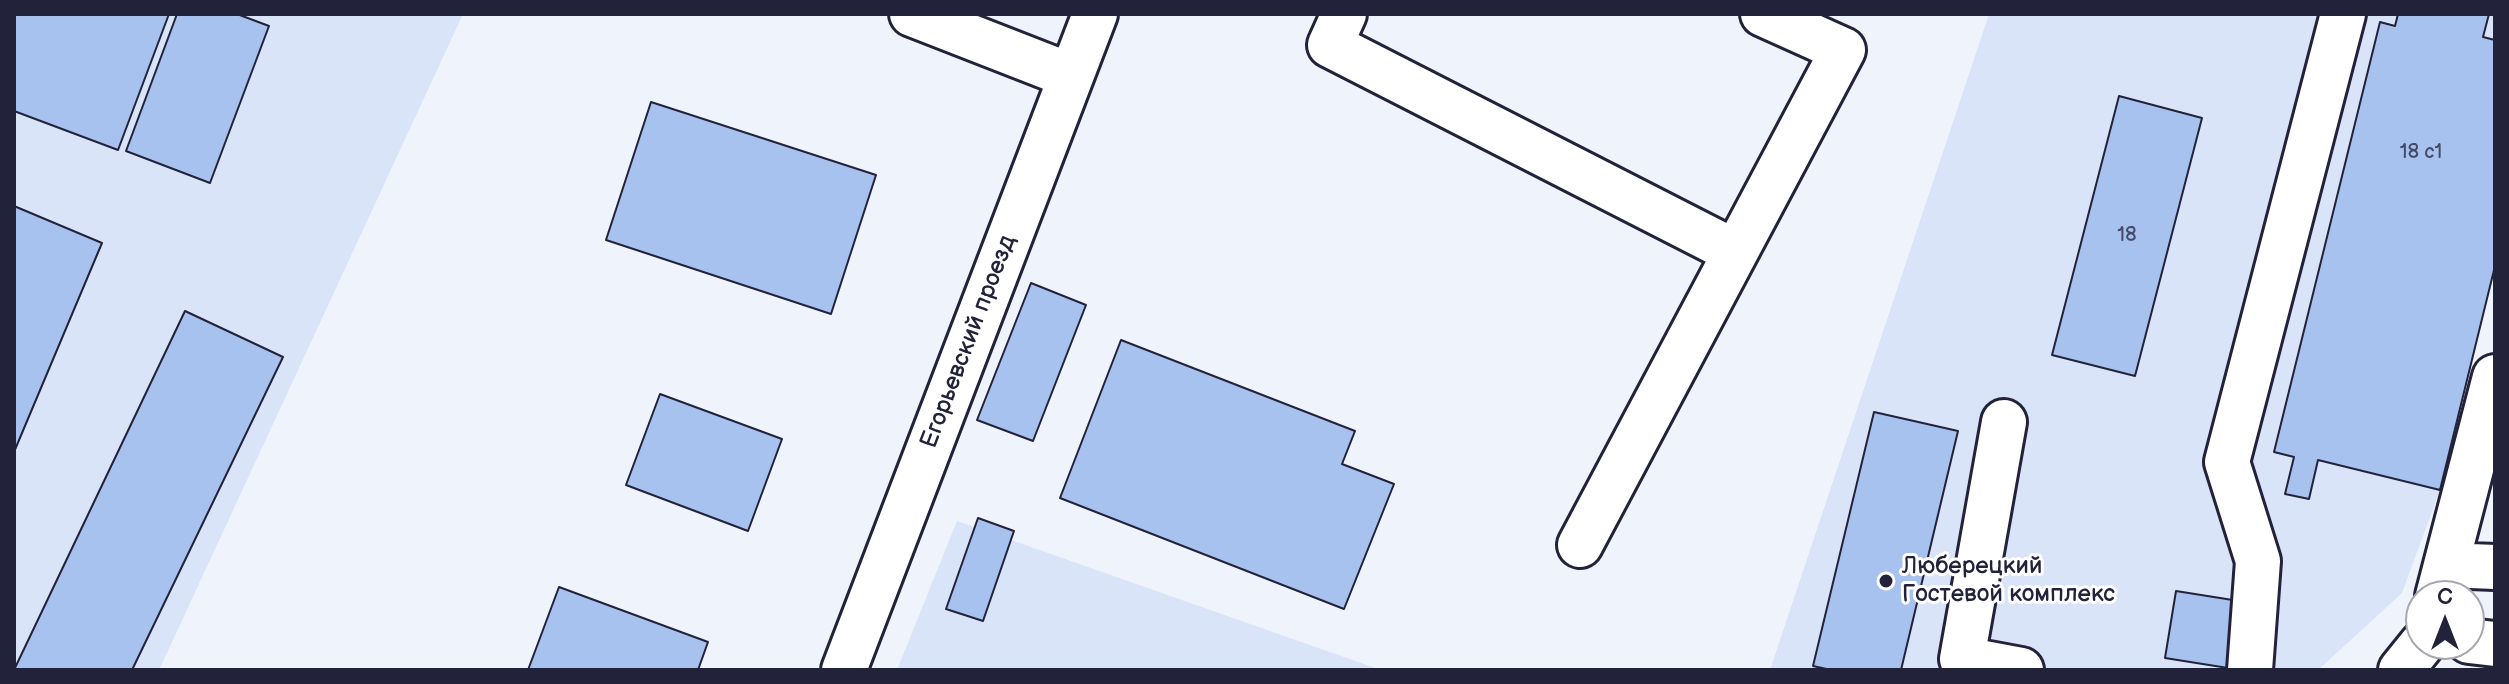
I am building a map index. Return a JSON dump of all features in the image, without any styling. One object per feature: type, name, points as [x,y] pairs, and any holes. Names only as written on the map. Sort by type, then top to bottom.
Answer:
[{"type":"street","points":[[912,14],[1071,76]]},
{"type":"street","name":"Егорьевский проезд","points":[[844,670],[1095,14]]},
{"type":"street","points":[[1344,14],[1330,45],[1735,252]]},
{"type":"street","points":[[1580,545],[1843,50],[1763,14]]},
{"type":"street","points":[[2250,670],[2258,561],[2227,462],[2343,14]]},
{"type":"street","points":[[2442,580],[2495,377]]},
{"type":"street","points":[[2004,422],[1962,659],[2021,670]]},
{"type":"street","points":[[2446,580],[2495,567]]},
{"type":"shaded area","points":[[14,14],[463,14],[159,670],[14,670]]},
{"type":"shaded area","points":[[1989,14],[2495,14],[2495,266],[2440,490],[2402,593],[2318,670],[1770,670]]},
{"type":"shaded area","points":[[957,521],[1381,670],[897,670]]},
{"type":"building","points":[[14,14],[169,14],[118,150],[14,111]]},
{"type":"building","points":[[177,14],[237,14],[269,26],[210,183],[126,151]]},
{"type":"building","points":[[2398,14],[2489,14],[2483,37],[2495,40],[2495,266],[2440,490],[2318,460],[2309,499],[2285,494],[2294,457],[2274,452],[2380,22],[2395,26]]},
{"type":"building","points":[[2119,96],[2202,118],[2135,376],[2052,355]]},
{"type":"building","points":[[651,102],[876,175],[831,314],[606,240]]},
{"type":"building","points":[[14,206],[102,243],[14,452]]},
{"type":"building","points":[[1031,283],[1086,305],[1033,441],[977,420]]},
{"type":"building","points":[[185,311],[283,357],[132,670],[14,670]]},
{"type":"building","points":[[1121,340],[1355,431],[1342,464],[1394,484],[1344,609],[1060,498]]},
{"type":"building","points":[[660,394],[782,439],[748,531],[626,485]]},
{"type":"building","points":[[1874,412],[1958,431],[1901,670],[1831,670],[1813,666]]},
{"type":"building","points":[[978,518],[1014,531],[983,621],[946,609]]},
{"type":"building","points":[[559,587],[708,642],[698,670],[528,670]]},
{"type":"building","points":[[2176,591],[2239,601],[2228,668],[2165,658]]},
{"type":"place","name":"Люберецкий Гостевой комплекс","points":[[1886,581]]}]
